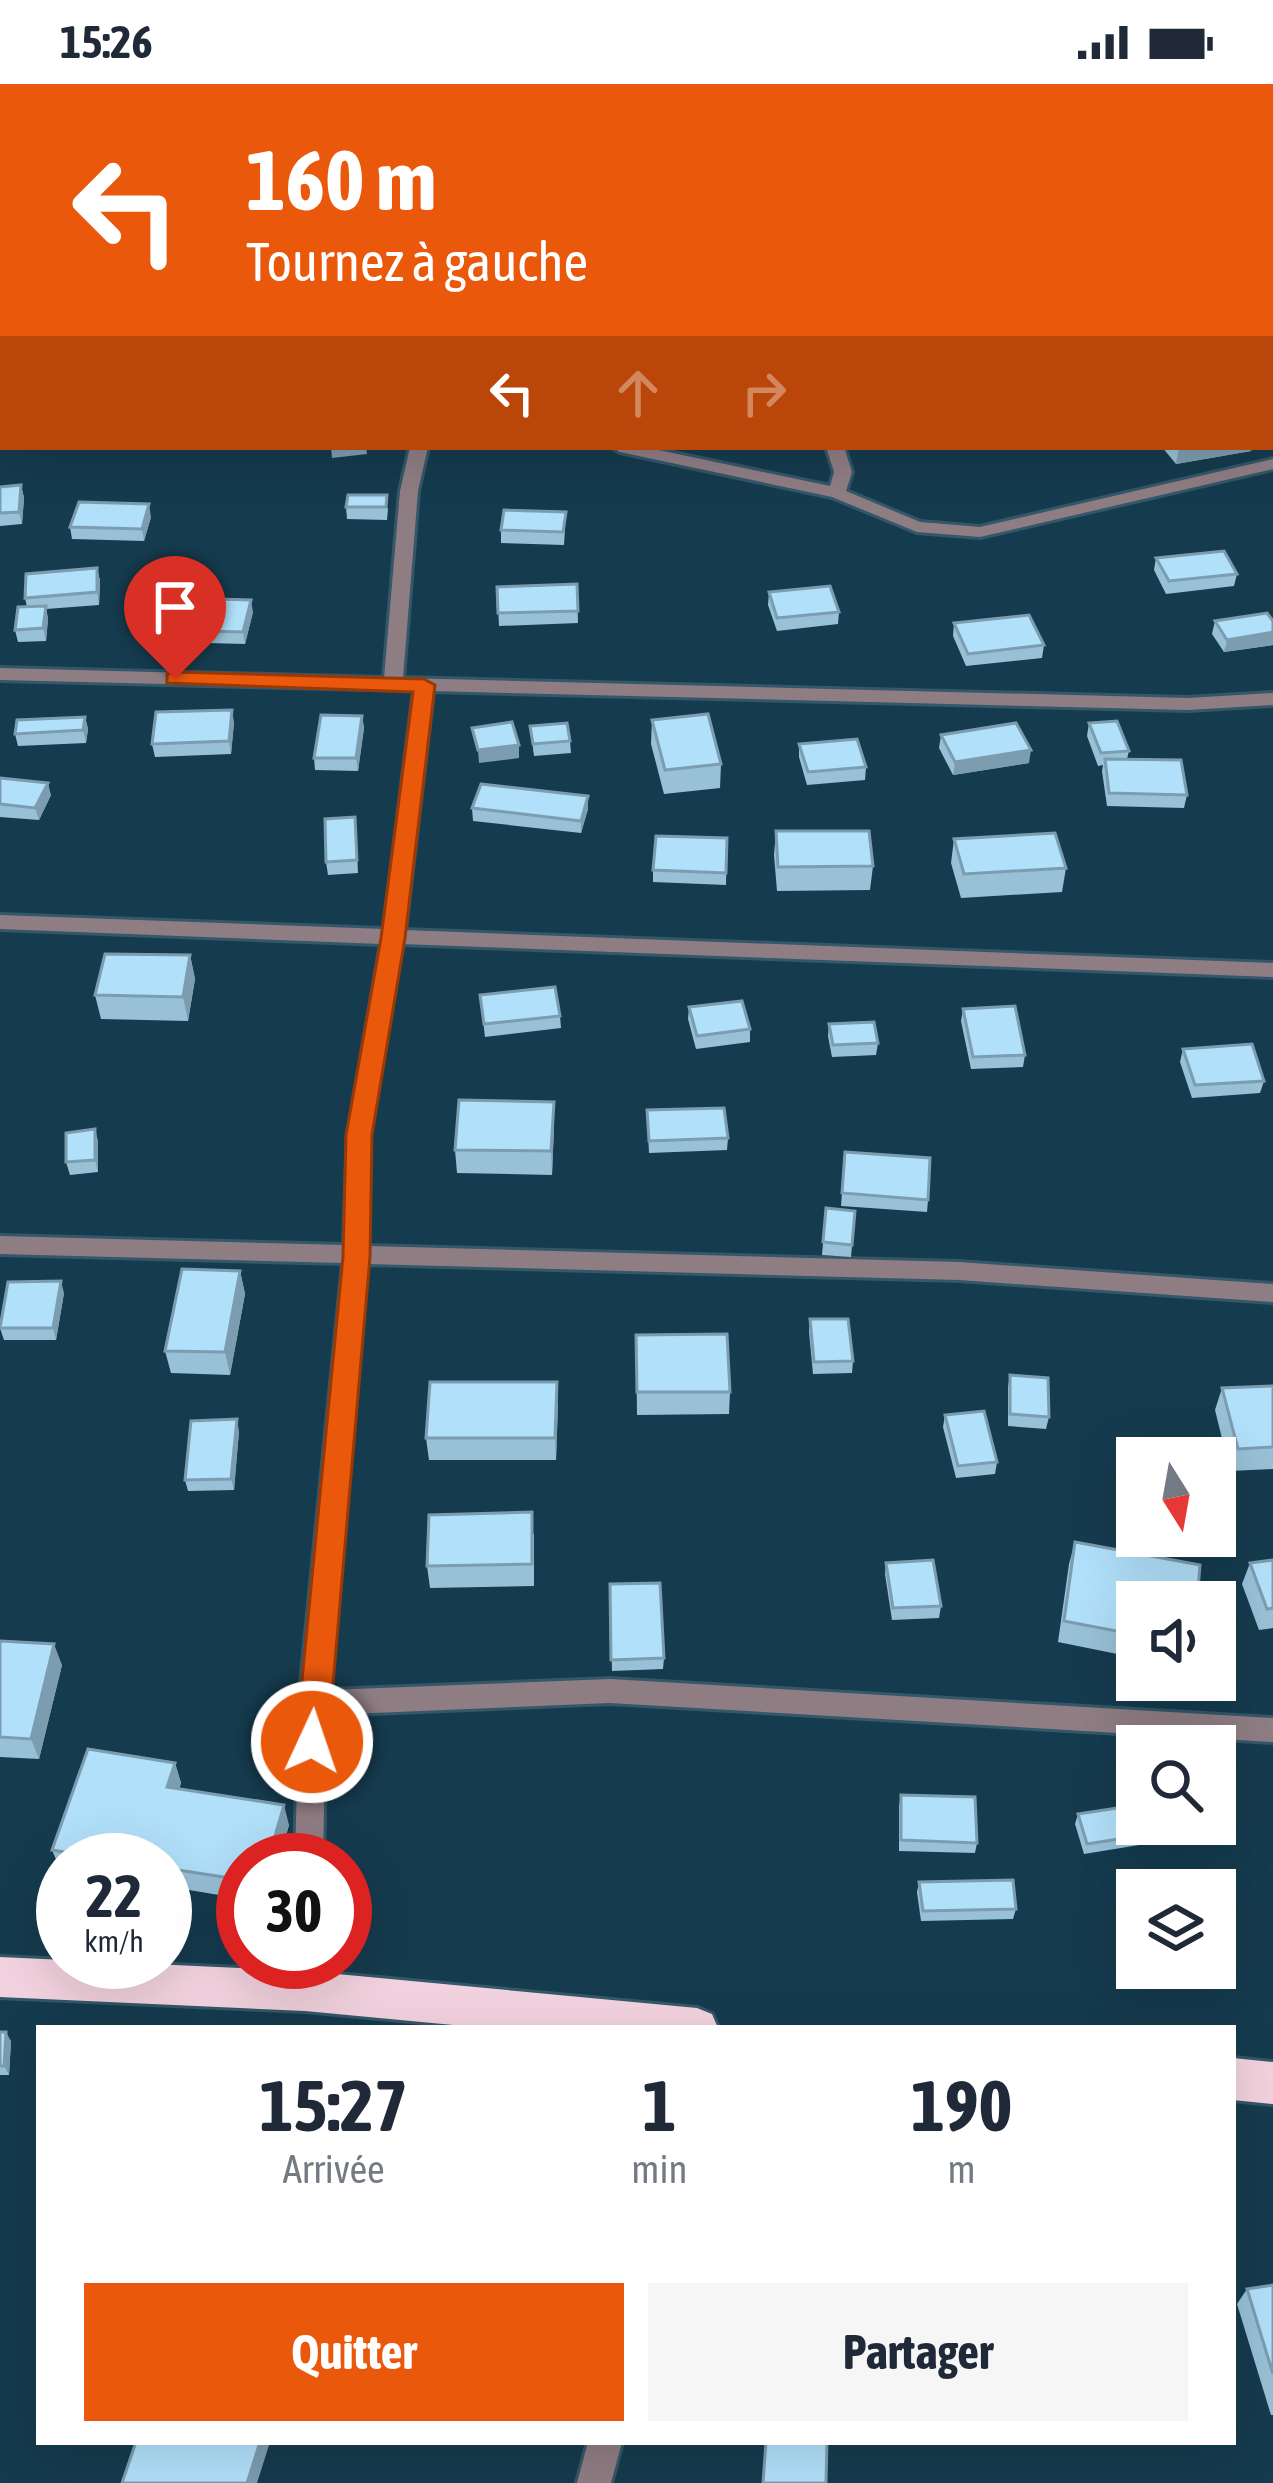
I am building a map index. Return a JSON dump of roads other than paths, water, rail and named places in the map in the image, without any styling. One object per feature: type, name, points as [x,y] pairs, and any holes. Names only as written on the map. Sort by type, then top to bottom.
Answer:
[{"type":"highway","points":[[0,1977],[216,1976]]},
{"type":"highway","points":[[372,1985],[674,2025]]},
{"type":"highway","points":[[1236,2079],[1273,2083]]},
{"type":"street","points":[[393,685],[410,491],[418,450]]},
{"type":"street","points":[[634,450],[837,493],[917,526],[980,532],[1273,464]]},
{"type":"street","points":[[836,450],[843,472],[837,493]]},
{"type":"street","points":[[0,674],[1188,704],[1273,699]]},
{"type":"street","points":[[309,1833],[313,1703],[356,1257],[359,1135],[393,938],[424,685]]},
{"type":"street","points":[[0,922],[1273,970]]},
{"type":"street","points":[[0,1245],[959,1271],[1273,1293]]},
{"type":"street","points":[[313,1703],[610,1691],[1273,1730]]},
{"type":"street","points":[[594,2483],[604,2445]]}]
